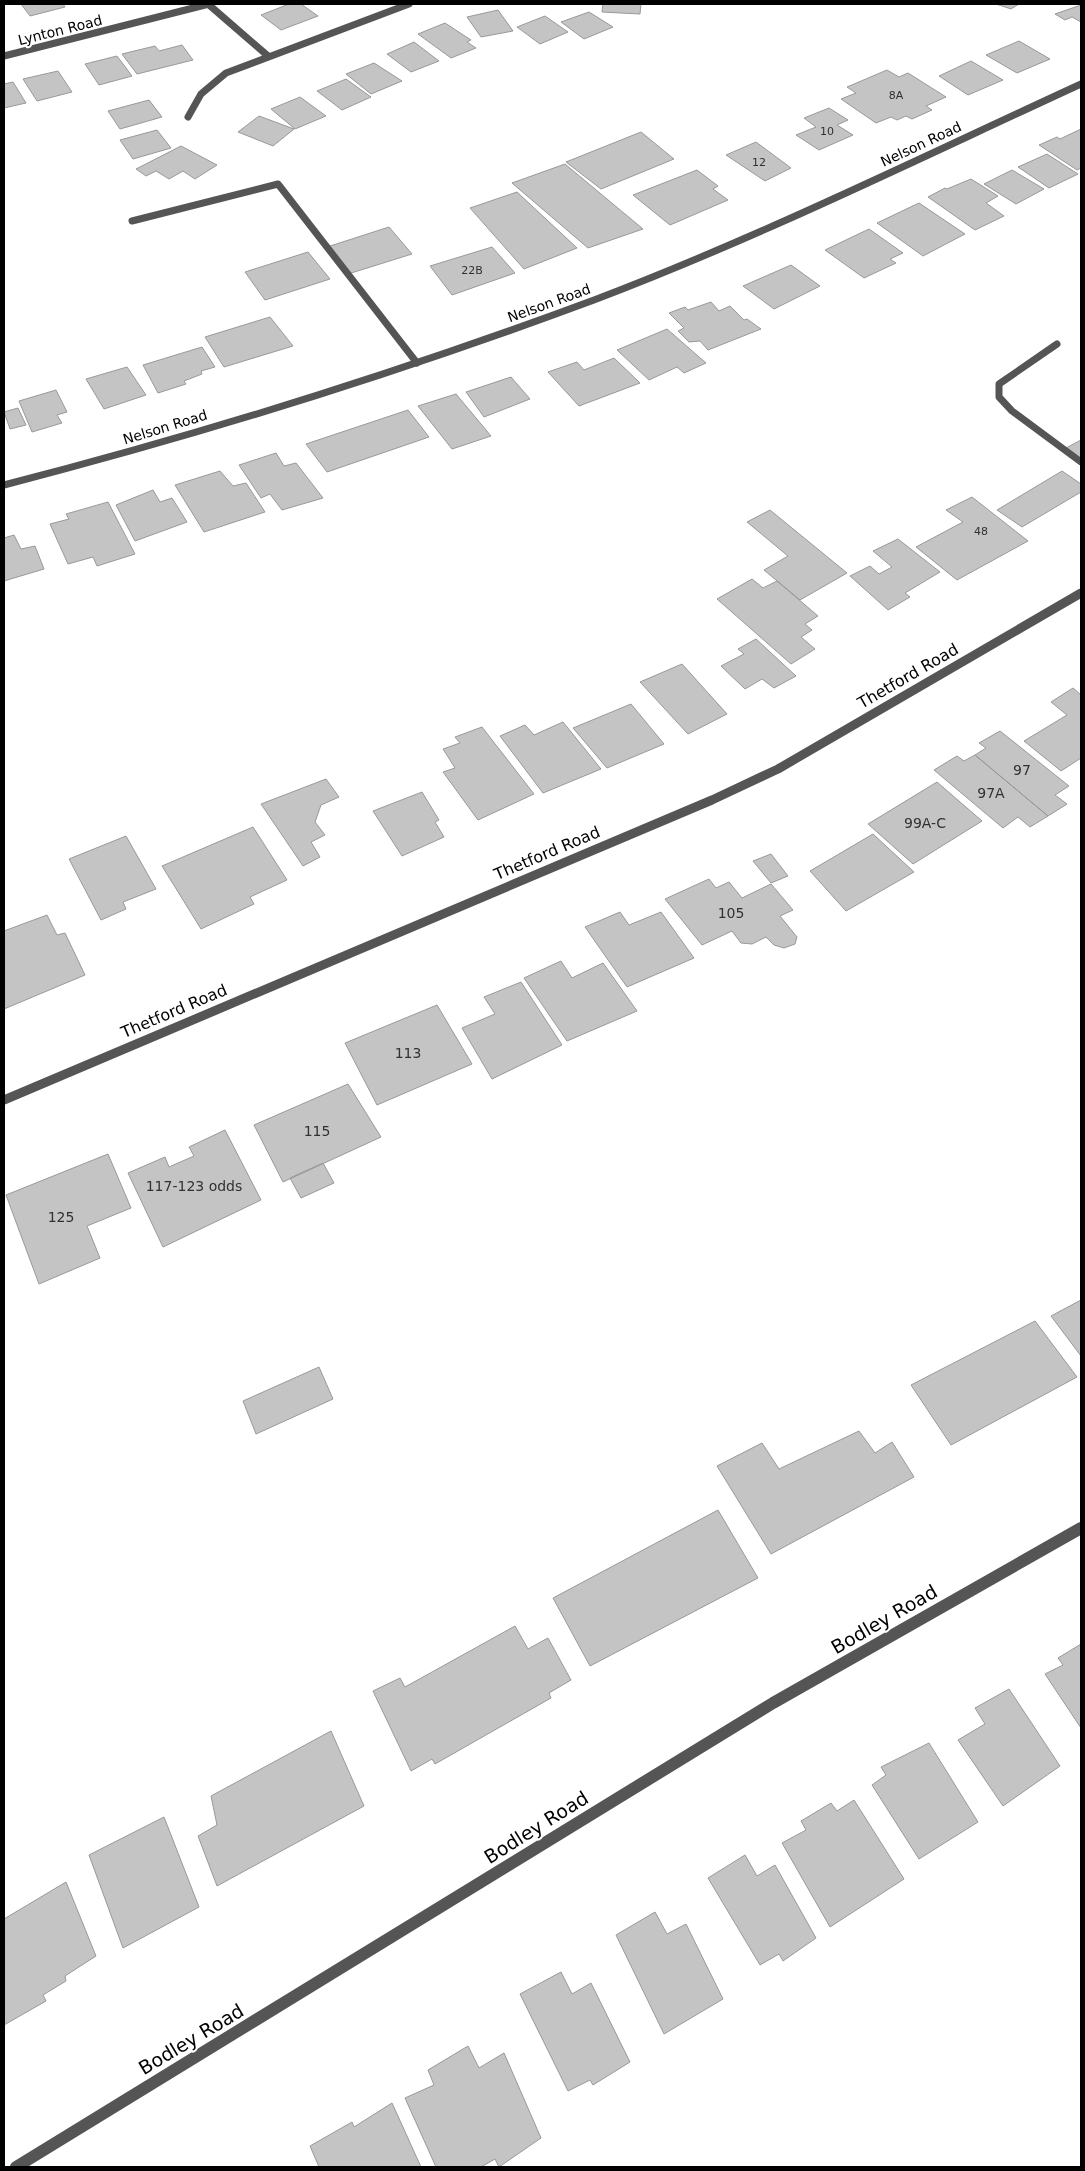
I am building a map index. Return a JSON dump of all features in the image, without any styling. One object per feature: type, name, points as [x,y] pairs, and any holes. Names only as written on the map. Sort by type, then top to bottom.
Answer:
[{"type":"street","points":[[209,4],[268,56]]},
{"type":"street","name":"Lynton Road","points":[[4,56],[209,4]]},
{"type":"street","points":[[188,117],[201,94],[226,74],[268,56],[409,4]]},
{"type":"street","name":"Nelson Road","points":[[4,485],[100,460],[417,363],[596,299],[762,231],[1081,84]]},
{"type":"street","points":[[132,221],[278,184],[417,363]]},
{"type":"street","points":[[1057,344],[999,384],[999,397],[1012,411],[1081,462]]},
{"type":"street","name":"Thetford Road","points":[[4,1100],[703,804],[778,769],[1081,593]]},
{"type":"street","name":"Bodley Road","points":[[16,2167],[773,1703],[1081,1528]]},
{"type":"building","points":[[21,4],[63,4],[65,7],[30,16]]},
{"type":"building","points":[[289,4],[301,4],[318,16],[281,30],[261,15]]},
{"type":"building","points":[[603,4],[641,4],[640,14],[602,12]]},
{"type":"building","points":[[996,4],[1019,4],[1011,9]]},
{"type":"building","points":[[1081,5],[1081,22],[1072,17],[1065,20],[1055,14]]},
{"type":"building","points":[[498,10],[513,31],[481,37],[467,17]]},
{"type":"building","points":[[589,12],[613,27],[584,39],[561,22]]},
{"type":"building","points":[[545,16],[568,32],[540,44],[517,27]]},
{"type":"building","points":[[445,23],[471,40],[467,42],[476,48],[451,58],[418,34]]},
{"type":"building","points":[[1019,41],[1050,59],[1017,73],[986,55]]},
{"type":"building","points":[[414,42],[439,61],[411,72],[387,54]]},
{"type":"building","points":[[182,45],[193,60],[137,74],[122,54],[155,46],[159,51]]},
{"type":"building","points":[[117,56],[132,76],[99,85],[85,64]]},
{"type":"building","points":[[971,61],[1003,80],[968,95],[939,76]]},
{"type":"building","points":[[374,63],[402,81],[371,94],[346,74]]},
{"type":"building","points":[[887,70],[899,77],[908,73],[946,97],[926,106],[932,110],[912,119],[906,116],[897,120],[891,117],[876,123],[841,99],[856,93],[847,87]]},
{"type":"building","points":[[58,71],[72,92],[37,101],[23,79]]},
{"type":"building","points":[[346,79],[371,97],[342,110],[317,91]]},
{"type":"building","points":[[13,82],[26,103],[4,108],[4,84]]},
{"type":"building","points":[[300,97],[326,116],[295,129],[271,109]]},
{"type":"building","points":[[149,100],[162,117],[120,129],[108,111]]},
{"type":"building","points":[[829,108],[848,120],[837,125],[853,135],[819,150],[796,135],[816,127],[804,118]]},
{"type":"building","points":[[259,116],[294,129],[273,146],[238,132]]},
{"type":"building","points":[[1081,129],[1081,168],[1077,170],[1039,145],[1057,137],[1060,139]]},
{"type":"building","points":[[157,130],[171,148],[133,159],[120,140]]},
{"type":"building","points":[[641,132],[674,159],[601,189],[566,162]]},
{"type":"building","points":[[756,142],[791,168],[765,181],[726,155]]},
{"type":"building","points":[[181,146],[217,165],[195,179],[183,171],[169,179],[156,171],[146,176],[136,169]]},
{"type":"building","points":[[1047,154],[1078,174],[1049,188],[1018,167]]},
{"type":"building","points":[[565,164],[643,229],[588,248],[512,183]]},
{"type":"building","points":[[697,170],[718,186],[713,189],[728,200],[670,225],[633,195]]},
{"type":"building","points":[[1012,170],[1044,189],[1016,204],[984,184]]},
{"type":"building","points":[[971,179],[998,196],[986,203],[1004,216],[975,230],[928,197],[945,188],[947,189]]},
{"type":"building","points":[[517,192],[577,248],[524,269],[470,208]]},
{"type":"building","points":[[919,203],[965,234],[923,256],[877,223]]},
{"type":"building","points":[[389,227],[412,254],[348,274],[327,247]]},
{"type":"building","points":[[869,229],[903,253],[890,259],[896,263],[864,278],[825,250]]},
{"type":"building","points":[[492,247],[515,273],[452,295],[430,266]]},
{"type":"building","points":[[308,252],[330,279],[265,300],[245,272]]},
{"type":"building","points":[[791,265],[820,286],[774,309],[743,286]]},
{"type":"building","points":[[711,302],[719,311],[730,306],[744,320],[747,319],[761,329],[708,350],[700,341],[689,342],[678,331],[684,328],[669,313],[685,307],[688,310]]},
{"type":"building","points":[[270,317],[293,346],[224,367],[205,337]]},
{"type":"building","points":[[667,329],[706,363],[684,373],[677,367],[649,380],[617,350]]},
{"type":"building","points":[[202,347],[215,367],[201,371],[202,374],[184,381],[186,384],[158,393],[143,365]]},
{"type":"building","points":[[614,358],[640,383],[579,406],[548,372],[577,362],[584,370]]},
{"type":"building","points":[[127,367],[146,395],[104,409],[86,379]]},
{"type":"building","points":[[511,377],[530,399],[484,417],[466,392]]},
{"type":"building","points":[[56,390],[67,412],[57,415],[62,423],[32,432],[19,401]]},
{"type":"building","points":[[456,394],[491,436],[452,449],[418,406]]},
{"type":"building","points":[[18,408],[26,425],[10,429],[4,412]]},
{"type":"building","points":[[408,410],[429,437],[327,472],[306,444]]},
{"type":"building","points":[[1081,440],[1081,459],[1066,448]]},
{"type":"building","points":[[276,453],[284,466],[296,463],[323,498],[282,510],[270,494],[261,498],[239,465]]},
{"type":"building","points":[[220,471],[233,486],[246,483],[265,512],[204,532],[175,485]]},
{"type":"building","points":[[1062,471],[1081,484],[1081,492],[1022,527],[997,510]]},
{"type":"building","points":[[153,490],[160,502],[172,498],[187,522],[135,541],[116,505]]},
{"type":"building","points":[[972,497],[1028,541],[957,580],[916,547],[963,522],[946,510]]},
{"type":"building","points":[[108,502],[135,554],[97,566],[93,557],[68,564],[50,524],[69,519],[66,514]]},
{"type":"building","points":[[770,510],[847,573],[800,600],[764,570],[788,556],[747,522]]},
{"type":"building","points":[[14,535],[21,549],[35,546],[44,569],[4,581],[4,538]]},
{"type":"building","points":[[898,539],[940,572],[905,593],[910,597],[888,610],[850,576],[870,566],[879,574],[892,567],[873,551]]},
{"type":"building","points":[[752,579],[763,588],[777,581],[818,616],[805,624],[812,630],[801,637],[815,649],[791,664],[717,599]]},
{"type":"building","points":[[756,639],[796,676],[774,688],[762,679],[745,689],[721,666],[744,654],[738,649]]},
{"type":"building","points":[[682,664],[727,714],[688,734],[640,682]]},
{"type":"building","points":[[1073,688],[1081,695],[1081,758],[1061,771],[1024,741],[1067,715],[1051,702]]},
{"type":"building","points":[[631,704],[664,744],[607,768],[573,728]]},
{"type":"building","points":[[563,722],[601,769],[543,793],[500,736],[525,725],[534,735]]},
{"type":"building","points":[[482,727],[534,794],[478,820],[443,772],[455,768],[443,749],[460,743],[455,737]]},
{"type":"building","points":[[1000,731],[1069,786],[1055,795],[1067,804],[1048,816],[975,755],[986,748],[979,743]]},
{"type":"building","points":[[975,755],[1048,816],[1030,827],[1018,817],[1003,828],[934,770],[957,756],[964,761]]},
{"type":"building","points":[[326,779],[339,797],[321,805],[315,822],[325,835],[311,842],[320,857],[303,866],[261,804]]},
{"type":"building","points":[[937,782],[982,821],[913,864],[868,824]]},
{"type":"building","points":[[422,792],[439,820],[435,822],[444,837],[402,856],[373,811]]},
{"type":"building","points":[[253,827],[287,880],[250,897],[254,904],[201,929],[162,866]]},
{"type":"building","points":[[873,834],[914,872],[846,911],[810,871]]},
{"type":"building","points":[[126,836],[156,889],[123,902],[126,909],[101,920],[69,859]]},
{"type":"building","points":[[771,854],[788,876],[771,883],[753,861]]},
{"type":"building","points":[[709,879],[716,888],[729,882],[742,898],[771,884],[793,910],[780,916],[797,937],[795,944],[784,948],[774,945],[766,937],[752,944],[741,943],[732,931],[702,945],[665,899]]},
{"type":"building","points":[[620,912],[629,925],[661,912],[694,958],[627,987],[585,927]]},
{"type":"building","points":[[47,915],[57,935],[65,933],[85,975],[4,1009],[4,931]]},
{"type":"building","points":[[561,961],[572,978],[603,963],[637,1011],[567,1041],[524,978]]},
{"type":"building","points":[[521,982],[562,1045],[492,1079],[462,1028],[495,1014],[484,997]]},
{"type":"building","points":[[437,1005],[472,1064],[377,1105],[345,1043]]},
{"type":"building","points":[[348,1084],[381,1137],[283,1182],[254,1125]]},
{"type":"building","points":[[225,1130],[261,1200],[163,1247],[128,1173],[165,1157],[169,1167],[194,1156],[189,1147]]},
{"type":"building","points":[[108,1154],[131,1208],[87,1226],[100,1258],[39,1284],[6,1195]]},
{"type":"building","points":[[323,1163],[334,1183],[301,1198],[290,1178]]},
{"type":"building","points":[[1081,1300],[1081,1356],[1051,1316]]},
{"type":"building","points":[[1035,1321],[1077,1377],[951,1445],[911,1385]]},
{"type":"building","points":[[319,1367],[333,1399],[256,1434],[243,1401]]},
{"type":"building","points":[[859,1431],[875,1453],[892,1442],[914,1477],[771,1554],[717,1466],[762,1443],[779,1469]]},
{"type":"building","points":[[718,1510],[758,1578],[590,1666],[553,1598]]},
{"type":"building","points":[[515,1626],[528,1649],[548,1638],[571,1680],[549,1693],[551,1698],[435,1764],[432,1759],[411,1771],[373,1691],[400,1678],[405,1687]]},
{"type":"building","points":[[1081,1644],[1081,1728],[1045,1674],[1063,1665],[1058,1658]]},
{"type":"building","points":[[1009,1689],[1060,1766],[1003,1806],[958,1740],[985,1724],[975,1708]]},
{"type":"building","points":[[331,1731],[364,1806],[217,1886],[198,1836],[217,1825],[211,1796]]},
{"type":"building","points":[[929,1743],[978,1822],[919,1859],[872,1785],[886,1775],[881,1767]]},
{"type":"building","points":[[854,1800],[904,1879],[830,1927],[782,1843],[806,1830],[801,1821],[831,1803],[837,1811]]},
{"type":"building","points":[[164,1817],[199,1907],[123,1948],[89,1855]]},
{"type":"building","points":[[745,1855],[757,1876],[775,1865],[816,1938],[783,1961],[779,1954],[760,1965],[708,1878]]},
{"type":"building","points":[[66,1882],[96,1956],[65,1976],[66,1981],[43,1995],[46,2001],[4,2025],[4,1919]]},
{"type":"building","points":[[655,1912],[667,1934],[686,1924],[723,1999],[664,2034],[616,1935]]},
{"type":"building","points":[[561,1972],[572,1994],[591,1983],[630,2062],[593,2085],[590,2080],[568,2091],[520,1994]]},
{"type":"building","points":[[468,2046],[479,2068],[504,2053],[541,2138],[499,2167],[495,2159],[481,2167],[436,2167],[405,2098],[434,2085],[428,2070]]},
{"type":"building","points":[[392,2103],[421,2167],[319,2167],[310,2146],[352,2122],[354,2127]]}]
